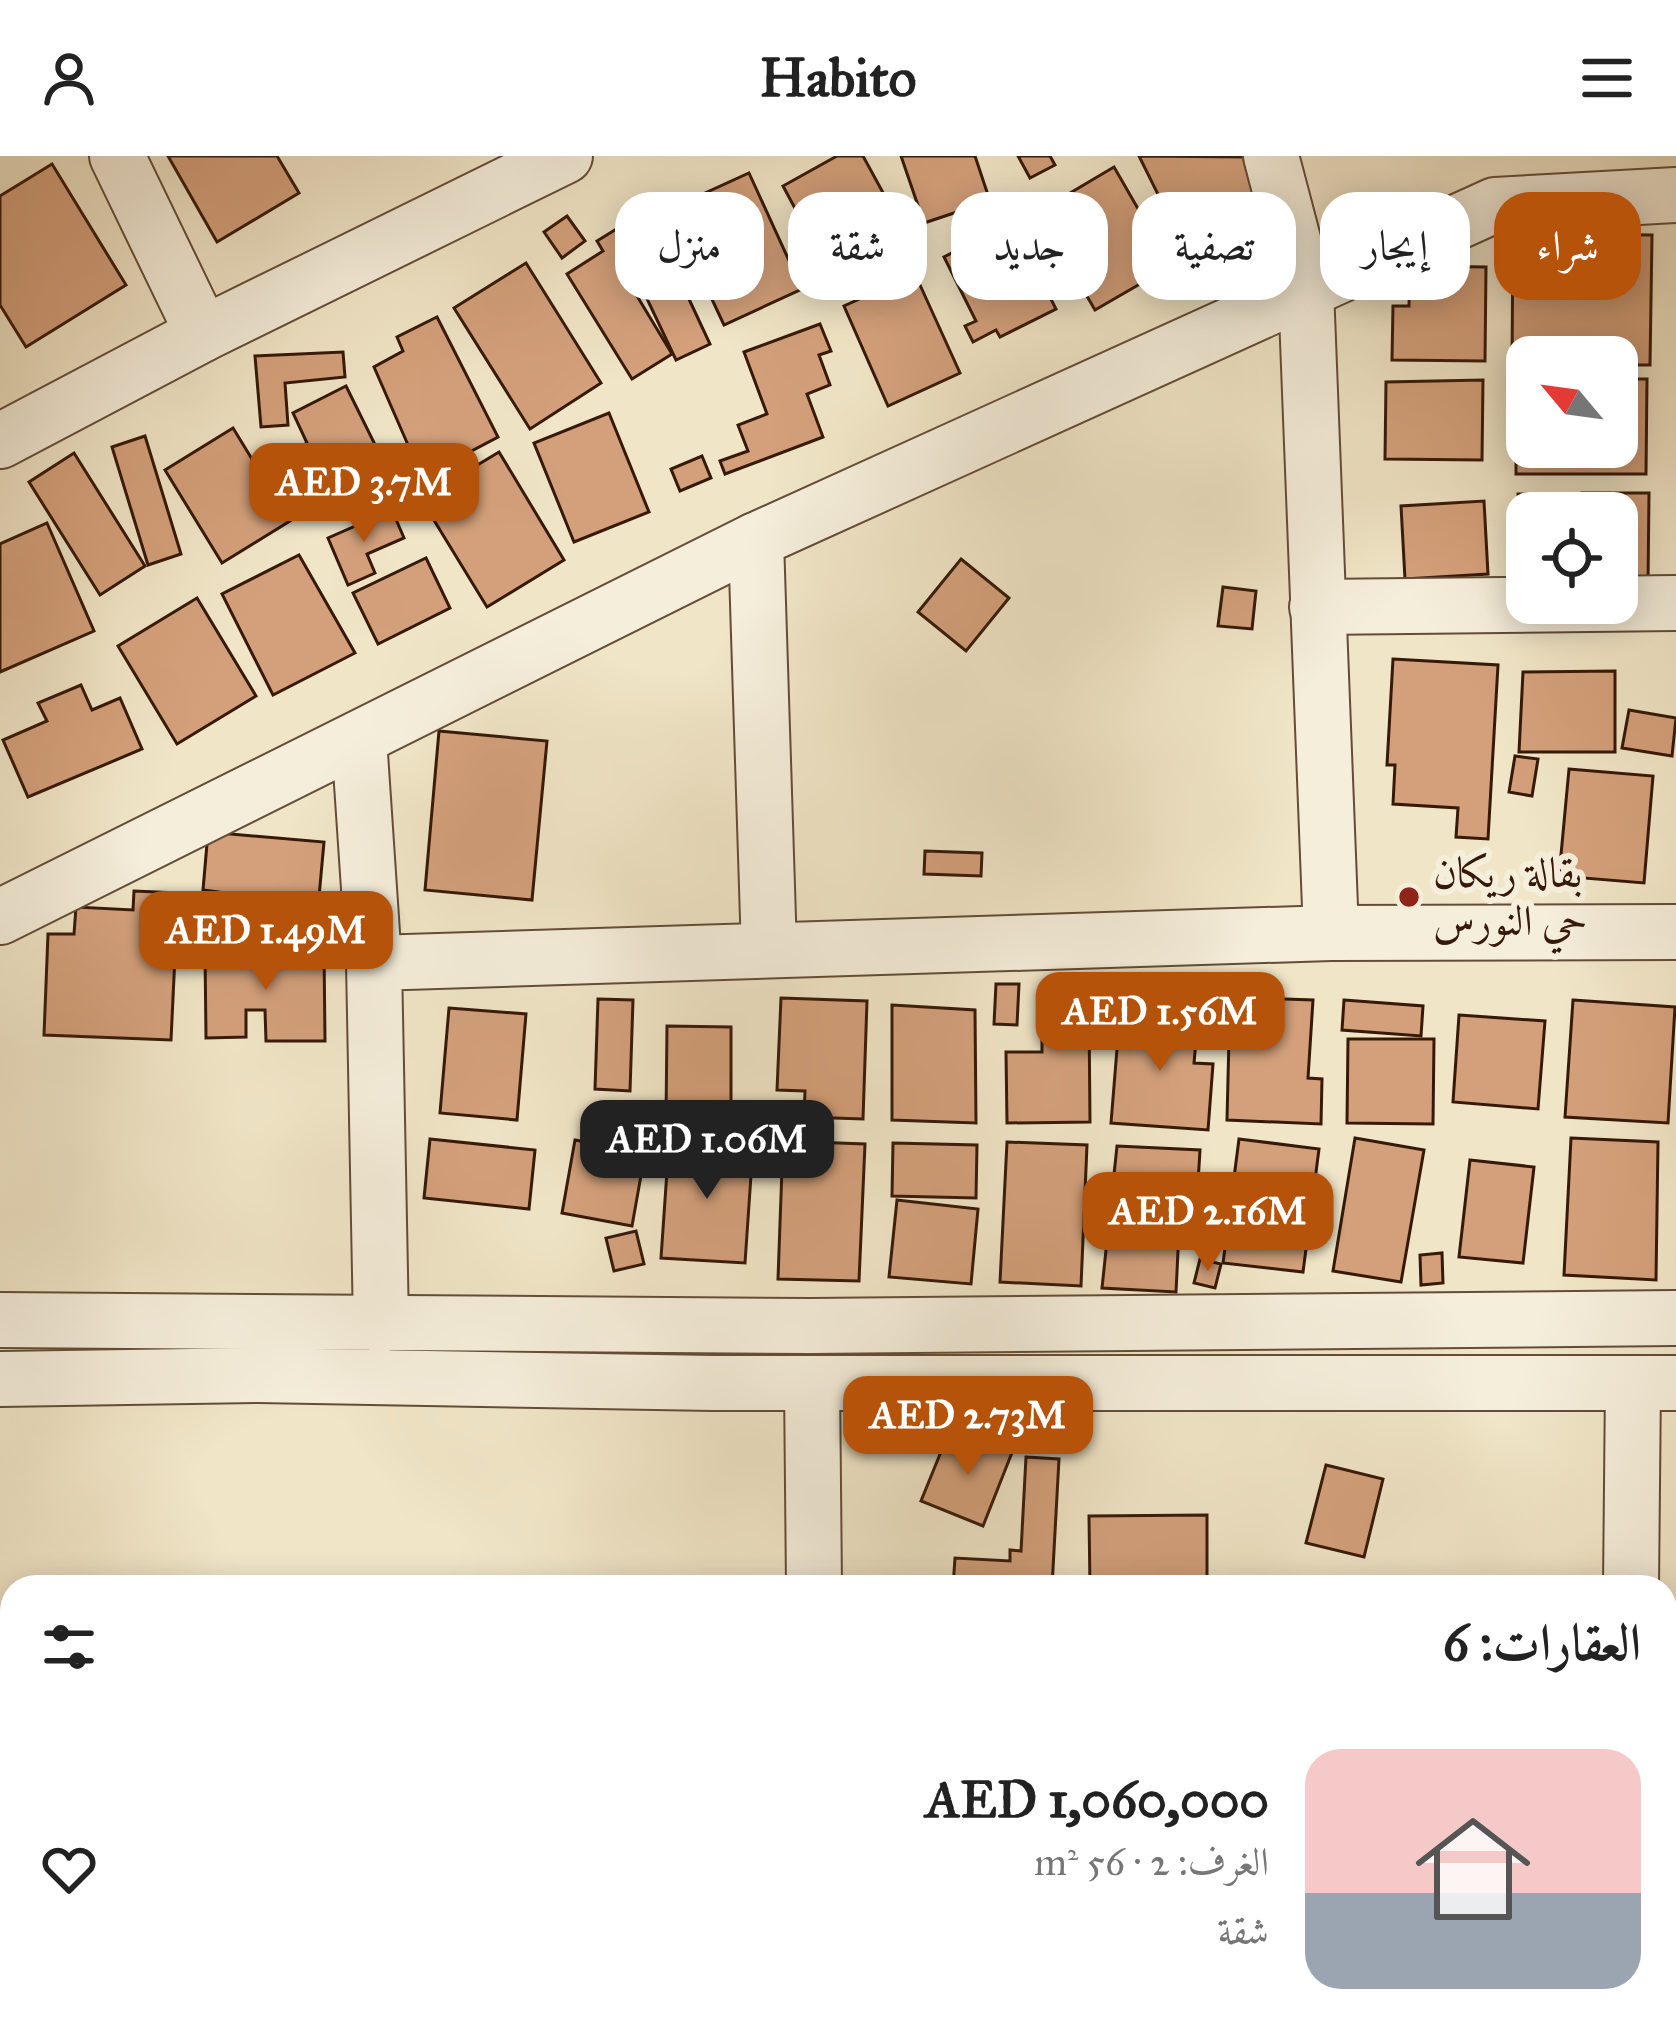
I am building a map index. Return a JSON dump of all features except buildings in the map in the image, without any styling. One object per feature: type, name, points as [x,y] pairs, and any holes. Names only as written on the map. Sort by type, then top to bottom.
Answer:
[{"type":"street","points":[[117,156],[203,334]]},
{"type":"street","points":[[0,441],[203,334],[565,156]]},
{"type":"street","points":[[1271,156],[1306,289],[1331,933]]},
{"type":"street","points":[[0,917],[756,540],[1495,205],[1676,195]]},
{"type":"street","points":[[756,540],[769,950]]},
{"type":"street","points":[[1317,608],[1676,603]]},
{"type":"street","points":[[359,740],[374,964],[381,1325]]},
{"type":"street","points":[[374,964],[1331,933],[1676,932]]},
{"type":"street","points":[[0,1320],[381,1325],[1676,1318]]},
{"type":"street","points":[[0,1379],[257,1375],[812,1383],[1654,1383],[1632,1575]]},
{"type":"street","points":[[812,1383],[814,1575]]},
{"type":"place","name":"بقالة ريكان حي النورس","points":[[1409,897]]}]
